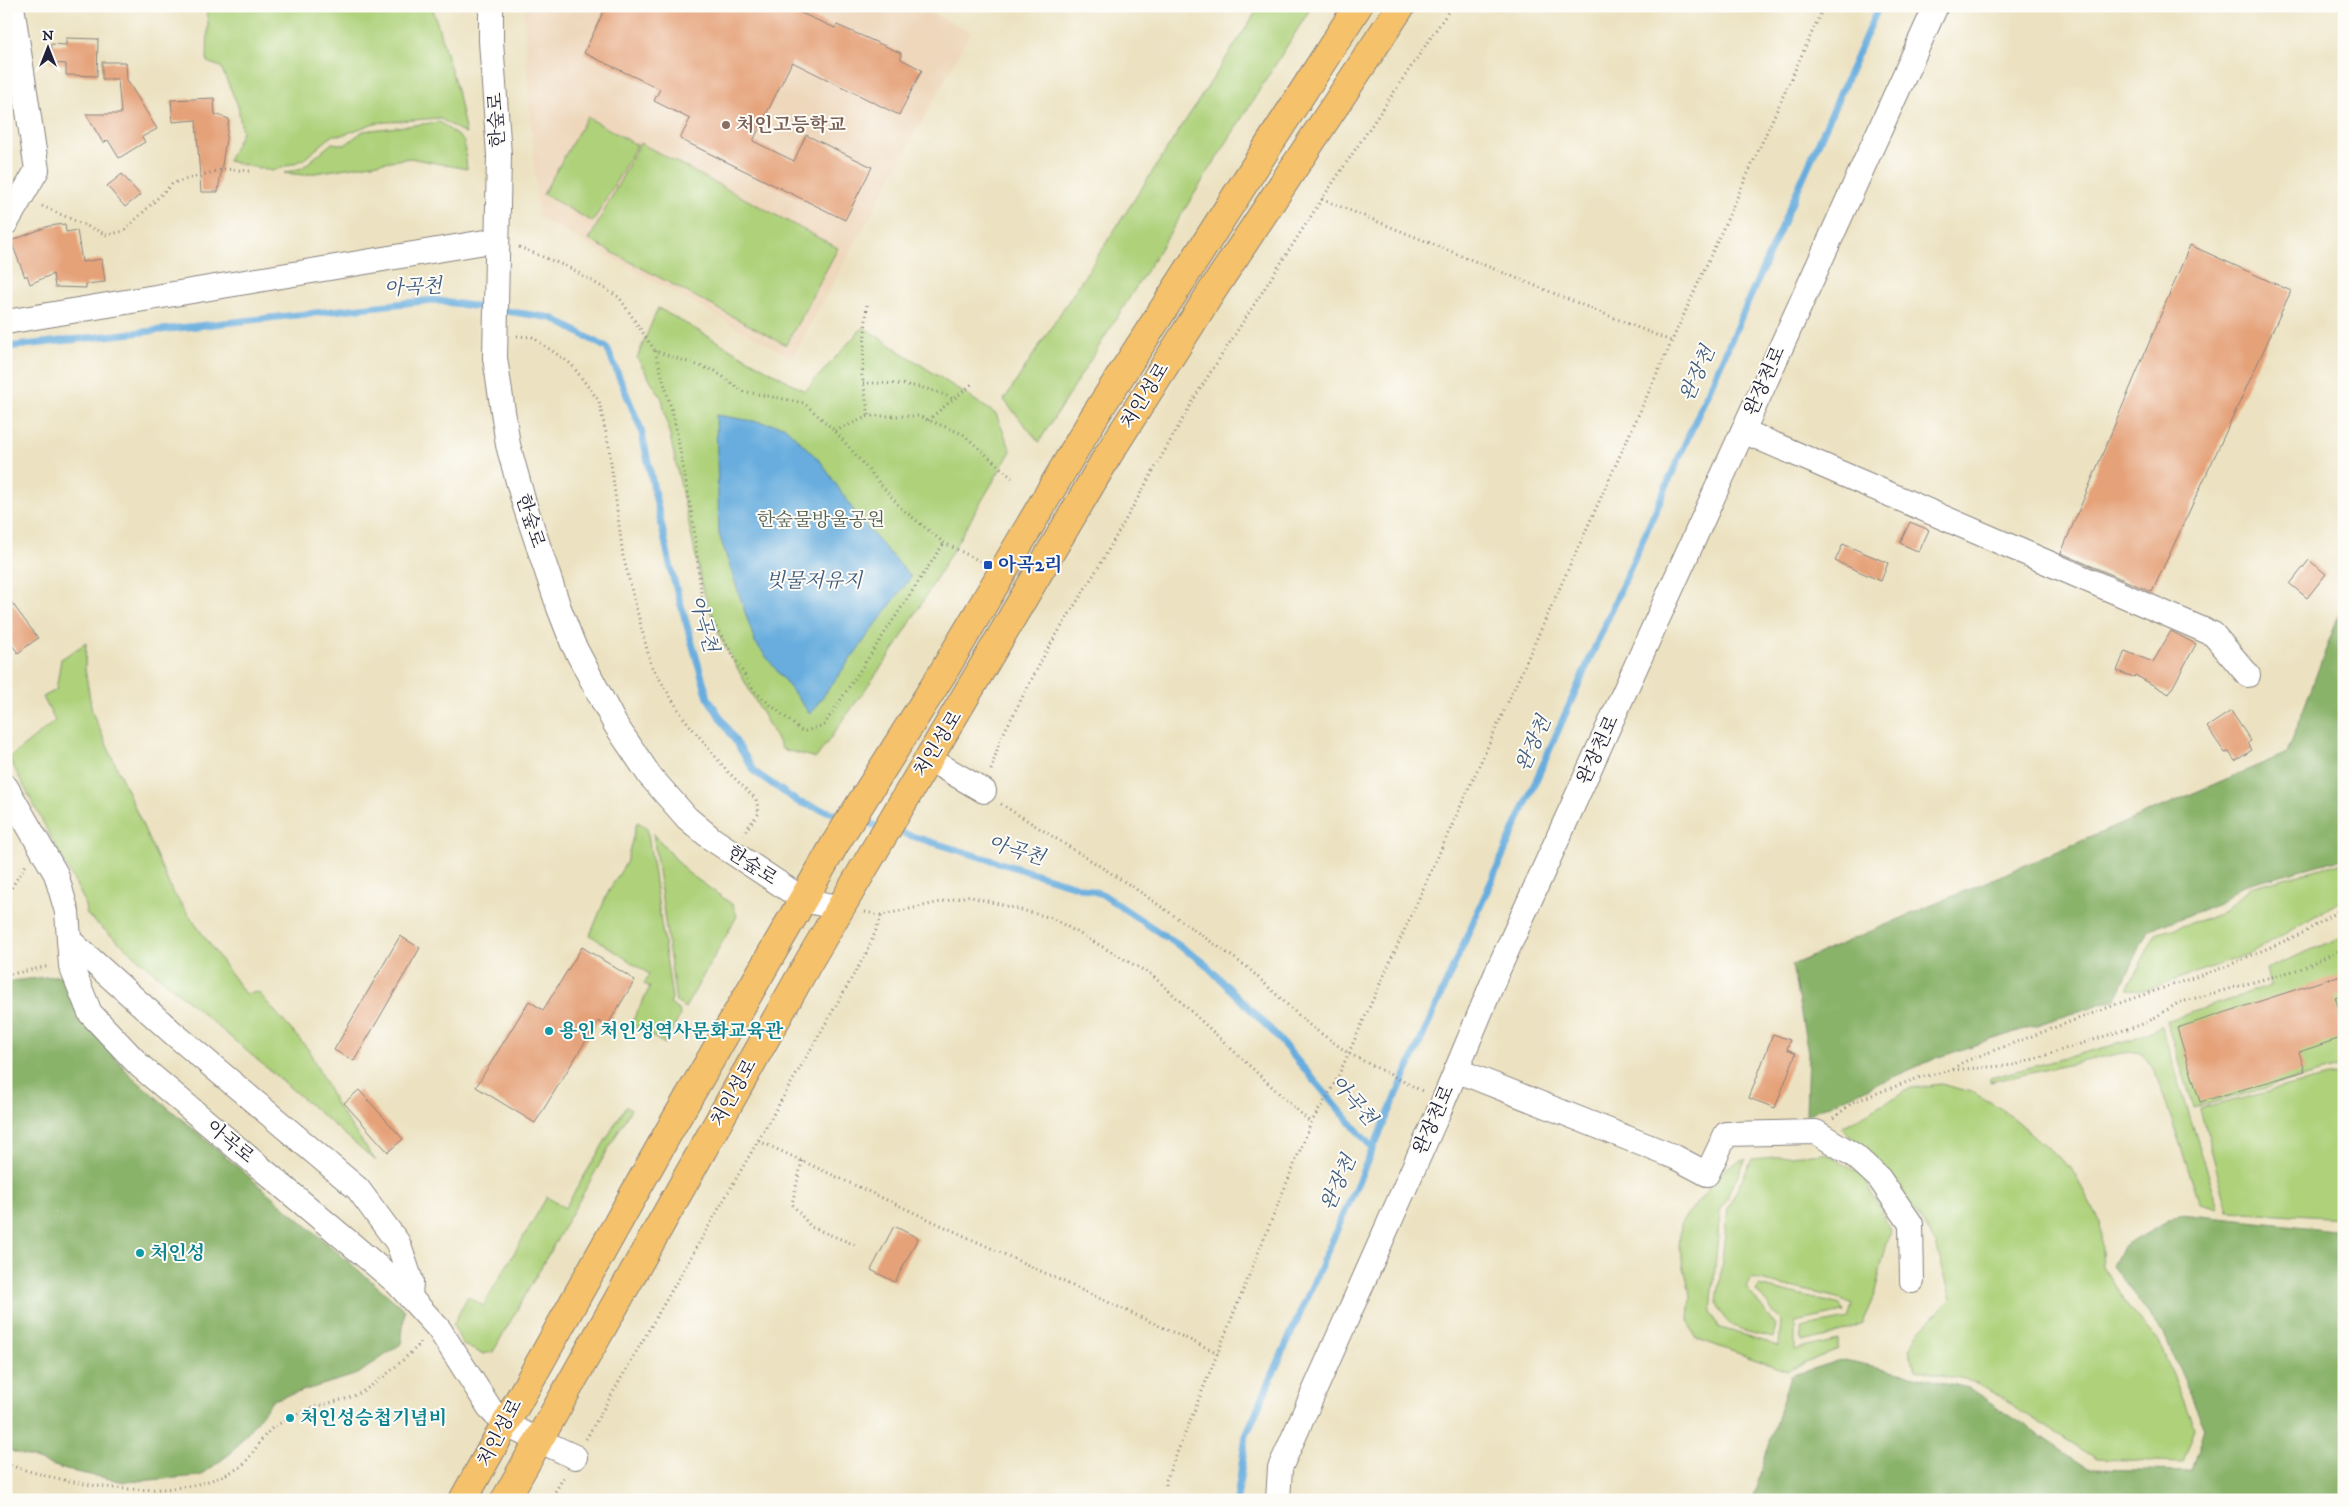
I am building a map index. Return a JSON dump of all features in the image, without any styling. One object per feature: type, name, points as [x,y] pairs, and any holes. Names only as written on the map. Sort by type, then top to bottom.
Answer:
[{"type":"main road","name":"처인성로","points":[[463,1500],[506,1425],[529,1378],[835,844],[942,674],[1094,417],[1358,6]]},
{"type":"main road","name":"처인성로","points":[[505,1500],[740,1082],[870,856],[1108,455],[1212,290],[1401,6]]},
{"type":"street","points":[[6,223],[37,170],[30,113],[12,6]]},
{"type":"street","name":"한숲로","points":[[491,6],[493,66],[499,138],[494,332],[500,392],[511,455],[524,503],[573,644],[615,724],[650,776],[687,818],[730,851],[804,900],[840,908]]},
{"type":"street","name":"완장천로","points":[[1278,1500],[1280,1468],[1456,1070],[1498,970],[1936,6]]},
{"type":"street","points":[[6,322],[497,240]]},
{"type":"street","points":[[1743,431],[2213,634],[2248,675]]},
{"type":"street","points":[[922,770],[984,791]]},
{"type":"street","name":"아곡로","points":[[6,787],[56,874],[67,912],[71,966],[90,1013],[140,1066],[396,1282],[439,1329],[492,1410],[506,1425],[575,1457]]},
{"type":"street","points":[[69,940],[173,1033],[358,1189],[398,1243],[411,1281],[415,1302]]},
{"type":"street","points":[[1456,1070],[1675,1157],[1707,1174],[1726,1134],[1816,1132],[1855,1156],[1879,1178],[1911,1224],[1912,1281]]},
{"type":"path","points":[[1416,1088],[1348,1053],[1308,1024],[1239,961],[1154,901],[1060,842],[984,791],[1000,740],[1047,650],[1101,563],[1198,392],[1322,199],[1452,6]]},
{"type":"path","points":[[1166,1500],[1166,1480],[1311,1123],[1335,1083],[1824,6]]},
{"type":"path","points":[[21,197],[107,235],[124,231],[173,184],[224,169],[250,171]]},
{"type":"path","points":[[1322,199],[1672,341]]},
{"type":"path","points":[[497,240],[527,249],[570,268],[619,297],[655,351],[674,418],[693,520],[702,603],[754,691],[804,732],[824,725],[944,543]]},
{"type":"path","points":[[867,305],[863,382],[869,416]]},
{"type":"path","points":[[494,332],[532,337],[571,364],[599,401],[610,447],[623,556],[650,665],[683,717],[728,772],[756,799],[759,813],[730,851]]},
{"type":"path","points":[[655,351],[715,371],[742,391],[804,404],[836,431],[901,508],[944,543],[1002,572]]},
{"type":"path","points":[[863,382],[906,384],[935,390],[953,399]]},
{"type":"path","points":[[928,420],[972,383]]},
{"type":"path","points":[[836,431],[869,416],[918,416],[963,434],[1012,478]]},
{"type":"path","points":[[6,896],[39,843]]},
{"type":"path","points":[[840,908],[882,915],[968,896],[1052,918],[1152,975],[1311,1123]]},
{"type":"path","points":[[1952,1070],[1963,1062],[2128,1000],[2225,967],[2305,932],[2344,907]]},
{"type":"path","points":[[550,1500],[868,950],[882,915]]},
{"type":"path","points":[[1816,1132],[1854,1102],[1918,1078],[1952,1070],[2015,1065],[2146,1023],[2178,1003],[2300,969],[2338,951],[2344,953]]},
{"type":"path","points":[[6,974],[42,967],[71,966]]},
{"type":"path","points":[[759,1141],[1218,1353]]},
{"type":"path","points":[[802,1161],[792,1204],[811,1227],[858,1246]]},
{"type":"path","points":[[6,1464],[62,1482],[112,1492],[160,1493],[208,1486],[240,1467],[274,1426],[308,1409],[352,1396],[393,1369],[420,1344],[415,1302]]},
{"type":"shaded area","name":"처인고등학교","points":[[525,6],[918,6],[971,32],[792,358],[538,217],[524,27]]},
{"type":"green space","points":[[205,6],[432,6],[457,90],[466,134],[439,118],[374,123],[343,135],[333,135],[303,160],[272,171],[228,161],[242,132],[238,106],[221,67],[207,62],[208,21]]},
{"type":"green space","points":[[1260,6],[1312,6],[1039,442],[1004,400]]},
{"type":"green space","points":[[587,117],[637,145],[593,222],[543,194]]},
{"type":"green space","points":[[440,122],[464,141],[467,169],[410,158],[303,175],[284,173],[302,168],[332,143],[345,145],[363,131]]},
{"type":"green space","points":[[640,143],[838,248],[786,345],[589,240]]},
{"type":"green space","name":"한숲물방울공원","points":[[658,308],[805,391],[863,327],[996,414],[1011,451],[897,645],[816,758],[782,749],[720,637],[703,590],[662,399],[637,358]]},
{"type":"green space","points":[[2344,601],[2344,858],[2240,886],[2219,904],[2148,930],[2116,999],[1939,1057],[1806,1115],[1808,1053],[1792,965],[2287,753]]},
{"type":"green space","points":[[86,643],[85,669],[92,712],[172,891],[245,994],[258,992],[308,1049],[338,1108],[376,1161],[87,915],[83,898],[9,758],[55,721],[43,697],[56,690],[61,659]]},
{"type":"green space","points":[[637,822],[647,827],[672,998],[670,1004],[679,1010],[680,1016],[665,1044],[631,1024],[650,987],[644,984],[649,974],[590,935],[609,890],[626,863]]},
{"type":"green space","points":[[653,833],[687,872],[733,905],[737,916],[685,1008],[676,1002]]},
{"type":"green space","points":[[2344,862],[2344,899],[2252,953],[2147,990],[2127,989],[2156,934],[2220,914],[2251,887]]},
{"type":"green space","points":[[2344,936],[2344,1066],[2194,1108],[2166,1021],[2270,986],[2266,969]]},
{"type":"green space","points":[[63,975],[77,1013],[130,1075],[405,1310],[401,1344],[358,1374],[273,1400],[231,1453],[200,1476],[125,1482],[66,1470],[6,1449],[6,986],[12,981]]},
{"type":"green space","points":[[2161,1026],[2219,1208],[2200,1203],[2155,1071],[2141,1052],[2122,1053],[1990,1082],[1990,1078],[2132,1040]]},
{"type":"green space","points":[[2343,1073],[2344,1218],[2228,1211],[2200,1109]]},
{"type":"green space","points":[[1941,1084],[1972,1092],[2001,1108],[2071,1168],[2100,1221],[2103,1267],[2130,1310],[2160,1344],[2195,1428],[2183,1462],[2097,1459],[1977,1383],[1915,1369],[1909,1349],[1920,1330],[1951,1299],[1936,1244],[1894,1179],[1842,1127],[1911,1088]]},
{"type":"green space","points":[[626,1106],[631,1109],[493,1352],[483,1354],[463,1345],[453,1325],[468,1296],[483,1306],[547,1197],[565,1208]]},
{"type":"green space","points":[[1825,1153],[1864,1176],[1890,1230],[1874,1296],[1862,1323],[1843,1332],[1802,1342],[1801,1328],[1848,1319],[1852,1305],[1838,1298],[1751,1278],[1746,1287],[1776,1326],[1773,1338],[1739,1329],[1726,1320],[1717,1303],[1728,1208],[1752,1159]]},
{"type":"green space","points":[[1746,1159],[1720,1212],[1711,1312],[1718,1327],[1779,1346],[1781,1321],[1756,1291],[1759,1286],[1841,1305],[1844,1312],[1795,1322],[1795,1350],[1838,1340],[1838,1349],[1787,1371],[1695,1338],[1689,1319],[1691,1296],[1679,1247],[1681,1223],[1725,1168]]},
{"type":"green space","points":[[2181,1214],[2344,1231],[2344,1500],[1752,1500],[1790,1376],[1840,1360],[1969,1388],[2089,1469],[2192,1471],[2205,1428],[2164,1334],[2112,1266],[2121,1248]]},
{"type":"water","name":"빗물저유지","points":[[716,415],[784,426],[821,462],[860,520],[911,577],[810,714],[755,642],[719,534]]},
{"type":"building","points":[[606,6],[785,6],[835,28],[837,25],[901,53],[901,59],[922,70],[899,115],[792,62],[753,141],[794,161],[806,135],[872,167],[845,220],[680,139],[690,119],[654,101],[660,89],[584,53]]},
{"type":"building","points":[[66,38],[98,39],[97,76],[66,75],[66,64],[50,63],[51,44],[66,45]]},
{"type":"building","points":[[102,62],[126,62],[127,80],[157,129],[142,137],[145,142],[119,158],[108,140],[103,143],[86,114],[121,114],[118,79],[102,79]]},
{"type":"building","points":[[214,98],[215,114],[229,119],[218,192],[201,192],[196,120],[173,122],[171,100]]},
{"type":"building","points":[[122,174],[140,195],[125,207],[107,186]]},
{"type":"building","points":[[65,224],[66,232],[77,230],[82,262],[102,259],[105,282],[86,284],[86,288],[55,287],[53,274],[30,284],[27,275],[25,277],[11,241],[49,226]]},
{"type":"building","points":[[2190,245],[2291,291],[2152,592],[2061,553]]},
{"type":"building","points":[[1910,522],[1929,530],[1919,552],[1900,543]]},
{"type":"building","points":[[1843,544],[1888,563],[1881,581],[1835,561]]},
{"type":"building","points":[[2309,560],[2326,574],[2307,598],[2290,584]]},
{"type":"building","points":[[6,595],[38,638],[18,653],[6,637]]},
{"type":"building","points":[[2171,631],[2196,644],[2169,694],[2135,675],[2134,677],[2117,671],[2125,651],[2153,662]]},
{"type":"building","points":[[2231,711],[2251,741],[2248,743],[2252,750],[2235,761],[2229,752],[2225,753],[2207,727]]},
{"type":"building","points":[[400,936],[420,948],[354,1061],[334,1050]]},
{"type":"building","name":"용인 처인성역사문화교육관","points":[[582,947],[635,980],[607,1026],[598,1021],[535,1123],[476,1087],[529,1001],[543,1010]]},
{"type":"building","points":[[2344,974],[2344,994],[2335,997],[2341,1015],[2339,1016],[2344,1037],[2299,1052],[2305,1071],[2200,1102],[2177,1028]]},
{"type":"building","points":[[1773,1034],[1790,1040],[1787,1049],[1796,1053],[1775,1108],[1749,1098]]},
{"type":"building","points":[[359,1090],[403,1139],[388,1152],[344,1103]]},
{"type":"building","points":[[894,1226],[918,1238],[895,1282],[871,1270]]},
{"type":"waterway","name":"완장천","points":[[1237,1500],[1246,1435],[1879,6]]},
{"type":"waterway","name":"아곡천","points":[[6,347],[433,300],[552,318],[607,348],[641,429],[672,574],[708,698],[755,772],[798,802],[846,817]]},
{"type":"waterway","name":"아곡천","points":[[856,820],[882,827]]},
{"type":"waterway","name":"아곡천","points":[[892,830],[1102,894],[1202,961],[1272,1031],[1373,1149]]},
{"type":"place","name":"처인고등학교","points":[[726,125]]},
{"type":"place","name":"아곡2리","points":[[988,565]]},
{"type":"place","name":"용인 처인성역사문화교육관","points":[[549,1031]]},
{"type":"place","name":"처인성","points":[[140,1253]]},
{"type":"place","name":"처인성승첩기념비","points":[[290,1418]]}]
